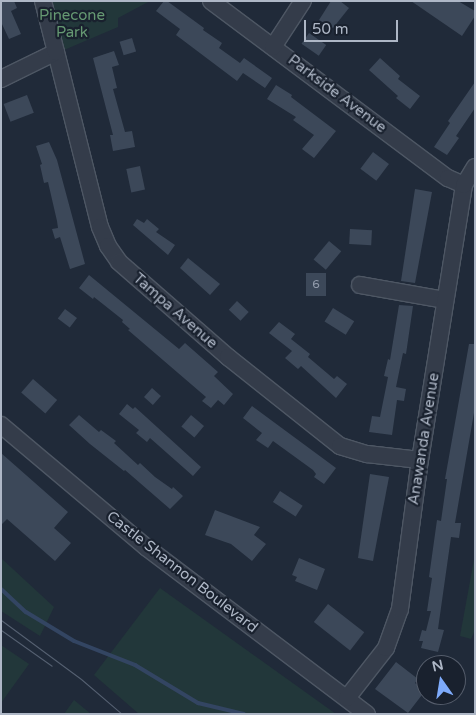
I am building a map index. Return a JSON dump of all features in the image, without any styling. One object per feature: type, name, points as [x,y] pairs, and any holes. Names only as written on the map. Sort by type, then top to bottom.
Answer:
[{"type":"street","name":"Tampa Avenue","points":[[43,1],[100,227],[108,246],[119,262],[228,357],[340,446],[367,454],[420,460]]},
{"type":"street","name":"Parkside Avenue","points":[[211,1],[448,178],[464,185]]},
{"type":"street","points":[[273,47],[303,1]]},
{"type":"street","points":[[1,79],[56,52]]},
{"type":"street","name":"Anawanda Avenue","points":[[347,698],[382,654],[393,632],[400,609],[420,460],[464,185],[475,167]]},
{"type":"street","points":[[360,285],[445,300]]},
{"type":"street","name":"Castle Shannon Boulevard","points":[[1,425],[146,547],[367,714]]},
{"type":"green space","name":"Pinecone Park","points":[[43,1],[150,1],[118,18],[118,27],[64,50],[57,57]]},
{"type":"green space","points":[[475,554],[475,630],[471,639],[460,636]]},
{"type":"green space","points":[[1,558],[54,607],[40,636],[1,611]]},
{"type":"green space","points":[[160,588],[336,714],[139,714],[94,675]]},
{"type":"green space","points":[[1,645],[29,664],[1,703]]},
{"type":"green space","points":[[74,700],[91,714],[64,714]]},
{"type":"building","points":[[1,1],[14,1],[17,8],[11,11],[21,34],[9,39],[1,22]]},
{"type":"building","points":[[164,1],[167,1],[204,28],[203,30],[222,43],[219,48],[240,63],[244,58],[272,78],[265,88],[243,73],[237,81],[176,35],[180,29],[156,11]]},
{"type":"building","points":[[331,1],[340,1],[349,8],[333,28],[319,20]]},
{"type":"building","points":[[411,1],[458,1],[475,11],[475,16],[462,36]]},
{"type":"building","points":[[309,33],[326,45],[319,56],[302,44]]},
{"type":"building","points":[[132,38],[136,51],[124,55],[120,42]]},
{"type":"building","points":[[114,51],[119,65],[112,67],[117,88],[113,89],[125,132],[132,131],[135,147],[113,151],[110,135],[113,135],[93,58]]},
{"type":"building","points":[[380,58],[400,76],[398,79],[420,96],[410,109],[396,98],[398,96],[369,70]]},
{"type":"building","points":[[475,82],[475,108],[456,136],[459,138],[447,155],[434,147],[450,123],[448,121]]},
{"type":"building","points":[[276,85],[292,95],[291,97],[336,131],[314,158],[302,149],[314,135],[293,120],[296,117],[267,99]]},
{"type":"building","points":[[27,95],[34,113],[10,122],[4,104]]},
{"type":"building","points":[[49,142],[57,160],[85,264],[70,269],[60,237],[55,239],[52,229],[58,228],[57,221],[48,182],[44,183],[40,165],[42,164],[36,146]]},
{"type":"building","points":[[373,152],[389,164],[376,181],[360,169]]},
{"type":"building","points":[[140,166],[145,189],[131,192],[126,169]]},
{"type":"building","points":[[415,189],[432,192],[415,283],[401,281]]},
{"type":"building","points":[[137,219],[144,223],[147,219],[159,229],[156,232],[175,245],[168,255],[133,225]]},
{"type":"building","points":[[350,229],[372,230],[371,245],[349,244]]},
{"type":"building","points":[[329,241],[341,251],[326,270],[314,259]]},
{"type":"building","points":[[188,258],[220,284],[210,295],[180,268]]},
{"type":"building","points":[[306,273],[326,273],[326,296],[306,296]]},
{"type":"building","points":[[89,275],[179,349],[185,343],[218,372],[214,376],[233,394],[224,405],[218,400],[211,408],[202,401],[206,397],[128,330],[130,329],[122,322],[123,320],[94,297],[93,299],[79,288]]},
{"type":"building","points":[[237,301],[249,312],[241,321],[229,310]]},
{"type":"building","points":[[399,305],[413,306],[406,354],[403,353],[396,387],[406,389],[404,401],[397,400],[392,435],[369,432],[372,416],[380,417],[388,377],[384,376],[388,359],[390,360]]},
{"type":"building","points":[[333,308],[354,321],[346,335],[325,322]]},
{"type":"building","points":[[65,309],[77,318],[70,328],[58,319]]},
{"type":"building","points":[[279,322],[295,334],[291,339],[310,354],[308,357],[334,379],[337,376],[347,384],[336,398],[301,366],[298,369],[285,358],[292,351],[269,333]]},
{"type":"building","points":[[469,344],[475,344],[475,407],[455,523],[461,523],[459,538],[451,537],[438,629],[444,630],[438,652],[421,648],[423,641],[419,641],[422,630],[426,631],[431,611],[427,611],[432,578],[429,577],[437,520],[441,521],[447,479],[445,479]]},
{"type":"building","points":[[33,379],[57,400],[45,414],[21,393]]},
{"type":"building","points":[[152,388],[161,396],[153,405],[144,397]]},
{"type":"building","points":[[127,404],[133,409],[135,407],[201,467],[193,476],[150,438],[147,442],[136,433],[139,430],[119,414]]},
{"type":"building","points":[[252,406],[336,468],[324,484],[314,477],[316,474],[313,470],[273,441],[268,448],[256,440],[262,433],[243,418]]},
{"type":"building","points":[[79,415],[99,432],[101,430],[116,441],[114,443],[138,465],[140,463],[155,477],[172,489],[173,487],[183,496],[170,509],[69,425]]},
{"type":"building","points":[[191,415],[204,426],[194,437],[181,426]]},
{"type":"building","points":[[1,453],[68,512],[54,528],[71,543],[55,561],[7,519],[1,525]]},
{"type":"building","points":[[370,474],[389,477],[373,561],[358,558]]},
{"type":"building","points":[[280,491],[303,506],[296,517],[273,502]]},
{"type":"building","points":[[215,510],[260,527],[254,535],[266,544],[252,561],[231,544],[205,535]]},
{"type":"building","points":[[299,558],[325,569],[317,590],[295,581],[297,577],[292,575]]},
{"type":"building","points":[[328,604],[364,632],[350,650],[314,622]]},
{"type":"building","points":[[396,662],[416,677],[416,703],[408,713],[375,689]]},
{"type":"waterway","points":[[1,589],[26,612],[74,641],[135,665],[198,703],[244,714]]},
{"type":"tram line","points":[[1,620],[81,679],[122,714]]},
{"type":"tram line","points":[[1,630],[52,666]]}]
